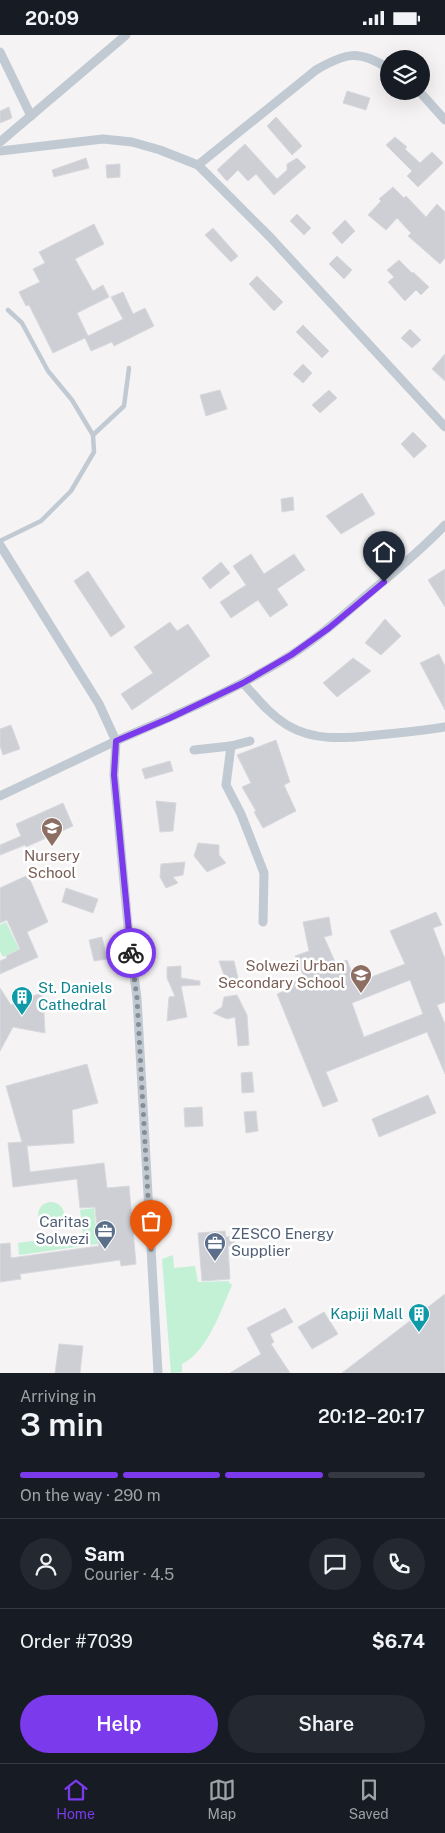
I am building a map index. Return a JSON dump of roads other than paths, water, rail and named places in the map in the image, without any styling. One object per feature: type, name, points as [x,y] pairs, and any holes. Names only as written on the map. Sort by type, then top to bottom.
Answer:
[{"type":"street","points":[[0,142],[126,35]]},
{"type":"street","points":[[0,52],[31,116]]},
{"type":"street","points":[[198,165],[316,70],[336,58],[355,55],[367,57],[380,64]]},
{"type":"street","points":[[426,100],[445,120]]},
{"type":"street","points":[[0,151],[103,139],[132,142],[160,150],[198,165],[270,237],[445,427]]},
{"type":"street","points":[[0,796],[243,683],[291,655],[329,628],[384,582],[445,525]]},
{"type":"street","points":[[0,543],[99,704],[116,741],[114,775],[128,937],[137,998],[158,1373]]},
{"type":"street","points":[[243,683],[269,712],[288,726],[310,735],[333,739],[445,727]]},
{"type":"street","points":[[194,750],[232,746],[250,741]]},
{"type":"street","points":[[232,746],[226,785],[241,813],[264,873],[263,923]]},
{"type":"lane","points":[[0,543],[41,521],[72,491],[94,452],[94,435],[72,400],[48,371],[22,323],[8,310]]},
{"type":"lane","points":[[94,435],[124,406],[129,368]]},
{"type":"place","name":"Nursery School","points":[[52,847]]},
{"type":"place","name":"Solwezi Urban Secondary School","points":[[361,994]]},
{"type":"place","name":"St. Daniels Cathedral","points":[[22,1016]]},
{"type":"place","name":"Caritas Solwezi","points":[[105,1250]]},
{"type":"place","name":"ZESCO Energy Supplier","points":[[215,1262]]},
{"type":"place","name":"Kapiji Mall","points":[[419,1333]]}]
